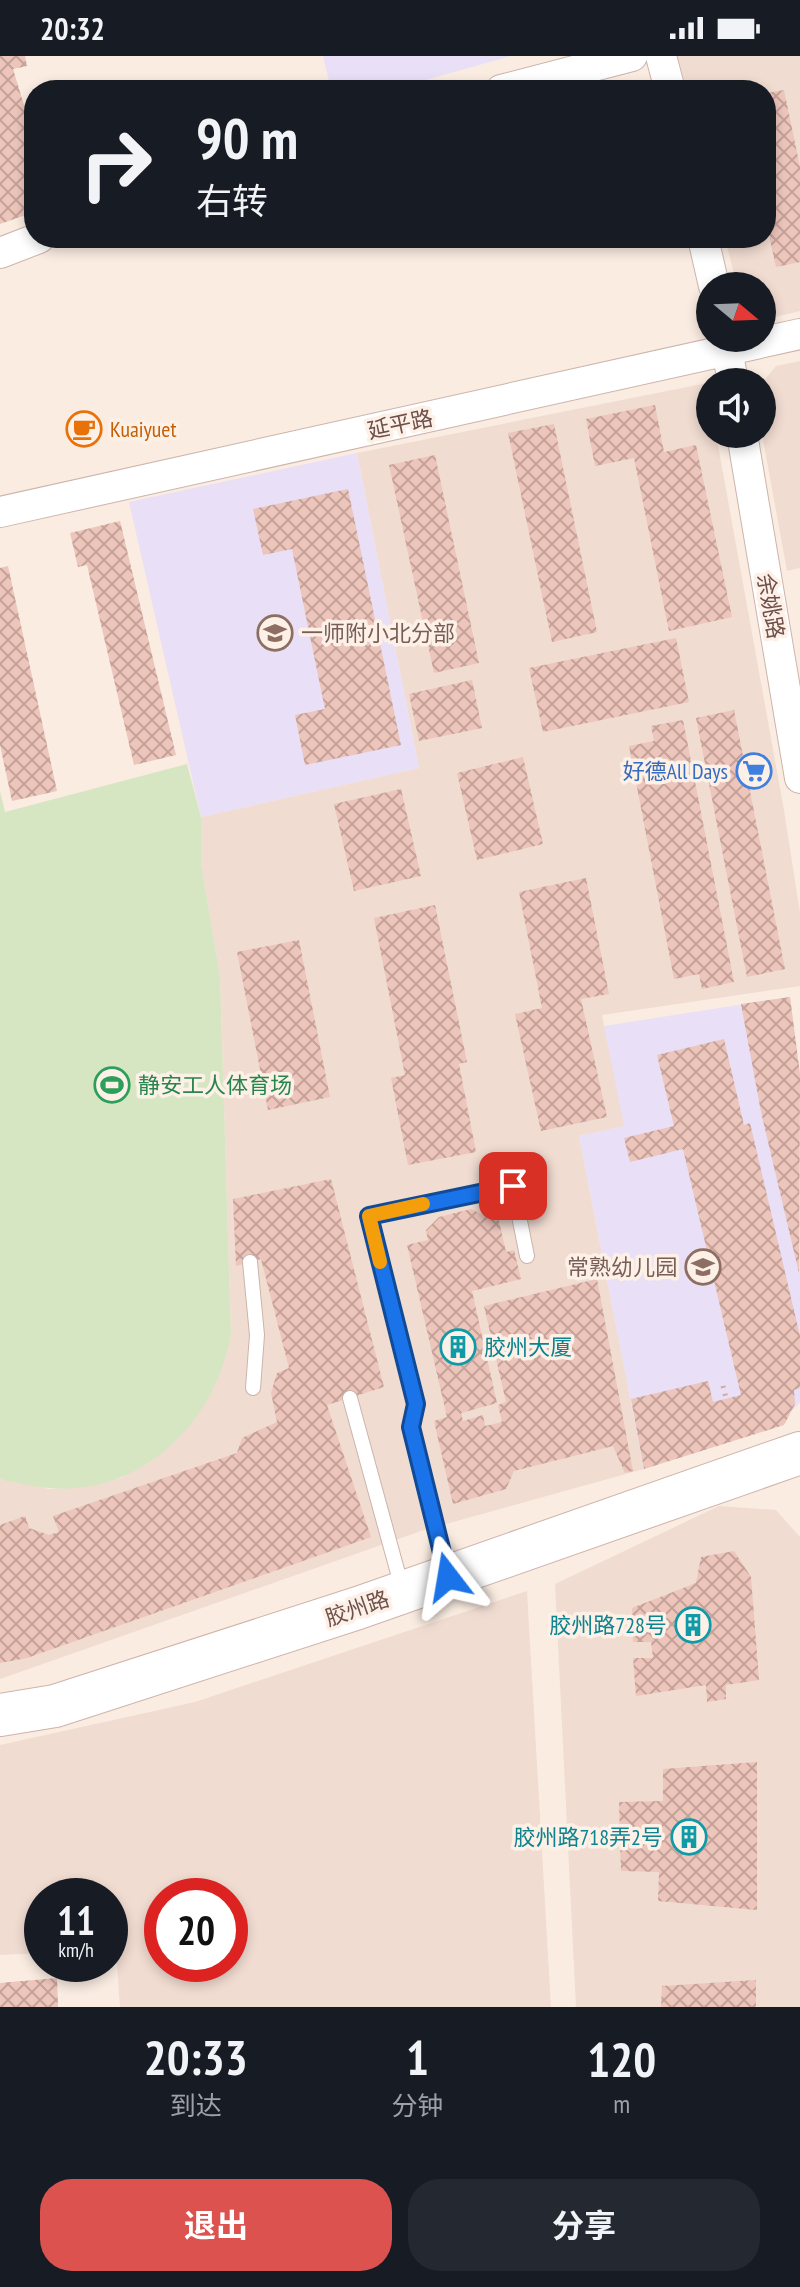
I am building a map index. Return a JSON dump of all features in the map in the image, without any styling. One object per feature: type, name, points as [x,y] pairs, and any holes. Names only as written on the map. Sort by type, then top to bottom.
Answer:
[{"type":"street","points":[[540,80],[632,56]]},
{"type":"street","points":[[661,56],[667,80]]},
{"type":"street","points":[[0,253],[24,244]]},
{"type":"street","points":[[705,248],[711,272]]},
{"type":"street","name":"延平路","points":[[776,338],[800,334]]},
{"type":"street","name":"延平路","points":[[0,512],[697,352]]},
{"type":"street","name":"余姚路","points":[[744,448],[800,778]]},
{"type":"street","name":"胶州路","points":[[0,1715],[55,1706],[448,1577],[800,1453]]},
{"type":"lane","points":[[448,1577],[411,1427],[416,1404],[369,1216],[513,1186],[527,1256]]},
{"type":"lane","points":[[250,1262],[257,1335],[253,1388]]},
{"type":"lane","points":[[350,1398],[403,1592]]},
{"type":"path","points":[[723,1386],[726,1398]]},
{"type":"shaded area","points":[[323,56],[511,56],[426,80],[329,80]]},
{"type":"shaded area","points":[[677,56],[800,56],[800,311],[776,317],[776,272],[734,272],[728,248],[776,248],[776,80],[684,80]]},
{"type":"shaded area","points":[[800,361],[800,568],[787,571],[765,448],[776,448],[776,366]]},
{"type":"shaded area","points":[[696,385],[696,448],[719,448],[784,810],[800,913],[800,986],[602,1015],[625,1126],[579,1136],[644,1469],[421,1531],[0,1679],[0,1478],[49,1489],[82,1487],[121,1478],[152,1461],[231,1333],[220,975],[201,863],[201,817],[419,768],[357,453]]},
{"type":"shaded area","name":"一师附小北分部","points":[[357,453],[419,768],[201,817],[129,502]]},
{"type":"shaded area","name":"常熟幼儿园","points":[[790,997],[800,1074],[800,1402],[783,1421],[644,1469],[579,1136],[624,1126],[604,1026]]},
{"type":"shaded area","points":[[719,1506],[776,1510],[800,1537],[800,2007],[576,2007],[555,1584]]},
{"type":"shaded area","points":[[527,1591],[551,2007],[120,2007],[118,1982],[128,1982],[128,1878],[24,1878],[24,1954],[0,1955],[0,1745],[195,1702]]},
{"type":"green space","name":"静安工人体育场","points":[[187,764],[201,817],[201,863],[220,975],[231,1333],[223,1365],[210,1395],[192,1423],[170,1446],[144,1466],[115,1480],[83,1487],[48,1488],[6,1481],[0,1478],[0,791],[5,812]]},
{"type":"building","points":[[0,56],[25,56],[27,66],[13,69],[24,105],[24,216],[0,224]]},
{"type":"building","points":[[784,90],[800,167],[800,262],[776,267],[772,248],[776,248],[776,91]]},
{"type":"building","points":[[655,405],[664,452],[696,445],[732,617],[669,631],[634,458],[595,466],[586,419]]},
{"type":"building","points":[[554,424],[597,632],[552,642],[508,433]]},
{"type":"building","points":[[435,455],[479,663],[434,673],[389,465]]},
{"type":"building","points":[[348,489],[401,745],[305,765],[295,715],[325,709],[292,549],[263,555],[253,509]]},
{"type":"building","points":[[120,521],[176,755],[134,765],[87,565],[78,567],[70,533]]},
{"type":"building","points":[[8,566],[57,791],[12,801],[0,745],[0,568]]},
{"type":"building","points":[[676,638],[689,702],[543,732],[529,668]]},
{"type":"building","points":[[472,680],[482,728],[419,741],[409,694]]},
{"type":"building","points":[[734,710],[785,969],[747,977],[696,718]]},
{"type":"building","points":[[683,720],[734,982],[702,989],[699,974],[674,979],[629,746],[654,741],[651,726]]},
{"type":"building","points":[[523,757],[543,844],[477,860],[457,773]]},
{"type":"building","points":[[401,789],[421,876],[354,891],[334,804]]},
{"type":"building","points":[[586,878],[609,994],[581,999],[607,1117],[541,1131],[515,1014],[542,1008],[519,892]]},
{"type":"building","points":[[435,905],[467,1062],[459,1064],[476,1152],[408,1165],[391,1078],[405,1075],[374,918]]},
{"type":"building","points":[[299,940],[330,1097],[268,1110],[237,952]]},
{"type":"building","points":[[790,997],[800,1074],[799,1273],[761,1112],[741,1004]]},
{"type":"building","points":[[724,1039],[744,1125],[750,1123],[800,1336],[800,1388],[794,1390],[795,1404],[784,1425],[644,1469],[631,1399],[708,1381],[713,1402],[741,1395],[683,1149],[630,1162],[624,1138],[674,1126],[657,1055]]},
{"type":"building","points":[[331,1179],[384,1387],[327,1405],[371,1537],[27,1658],[0,1663],[0,1525],[25,1516],[29,1528],[49,1535],[59,1532],[53,1516],[237,1453],[242,1438],[277,1422],[271,1393],[277,1373],[289,1368],[261,1259],[236,1266],[233,1199]]},
{"type":"building","points":[[471,1209],[483,1215],[497,1212],[506,1252],[514,1250],[521,1279],[472,1291],[497,1403],[461,1413],[463,1421],[483,1415],[485,1426],[502,1422],[498,1405],[506,1402],[484,1306],[597,1279],[633,1471],[625,1473],[613,1446],[514,1471],[506,1489],[453,1504],[434,1421],[447,1417],[407,1245],[428,1240],[426,1230],[439,1217]]},
{"type":"building","name":"胶州路728号","points":[[734,1551],[751,1577],[759,1680],[726,1685],[726,1699],[707,1702],[706,1685],[636,1696],[633,1658],[653,1658],[651,1642],[633,1642],[632,1608],[696,1583],[701,1557]]},
{"type":"building","name":"胶州路718弄2号","points":[[757,1762],[757,1910],[658,1901],[659,1872],[621,1871],[619,1802],[663,1801],[663,1769]]},
{"type":"building","points":[[756,1980],[756,2007],[661,2007],[662,1986]]},
{"type":"building","points":[[57,1982],[58,2007],[0,2007],[0,1983]]},
{"type":"slow traffic","points":[[380,1262],[369,1216],[423,1204]]},
{"type":"place","name":"Kuaiyuet","points":[[84,429]]},
{"type":"place","name":"一师附小北分部","points":[[275,633]]},
{"type":"place","name":"好德All Days","points":[[754,771]]},
{"type":"place","name":"静安工人体育场","points":[[112,1085]]},
{"type":"place","name":"常熟幼儿园","points":[[703,1267]]},
{"type":"place","name":"胶州大厦","points":[[458,1347]]},
{"type":"place","name":"胶州路728号","points":[[693,1625]]},
{"type":"place","name":"胶州路718弄2号","points":[[689,1837]]},
{"type":"route","points":[[448,1577],[411,1427],[416,1404],[369,1216],[513,1186]]}]
